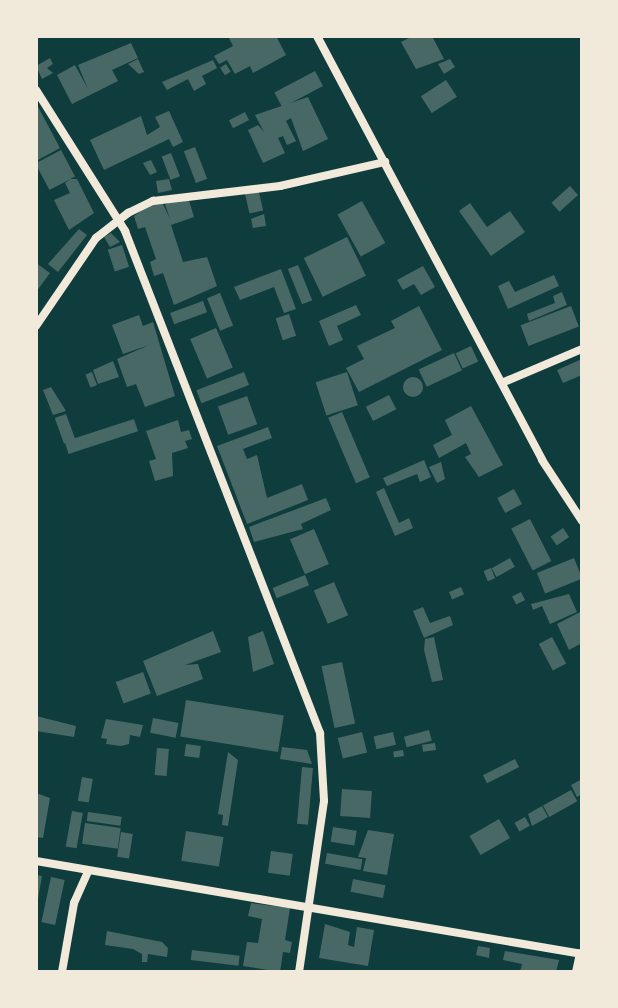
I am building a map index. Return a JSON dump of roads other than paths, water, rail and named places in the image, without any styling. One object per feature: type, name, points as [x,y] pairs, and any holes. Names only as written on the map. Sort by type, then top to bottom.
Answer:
[{"type":"street","points":[[317,36],[504,382],[542,460],[582,521]]},
{"type":"street","points":[[36,90],[125,231],[320,733],[324,801],[299,972]]},
{"type":"street","points":[[36,326],[85,251],[116,220],[153,201],[280,186],[385,162]]},
{"type":"street","points":[[504,382],[582,349]]},
{"type":"street","points":[[36,861],[581,954],[576,972]]},
{"type":"street","points":[[62,972],[74,903],[88,871]]}]
